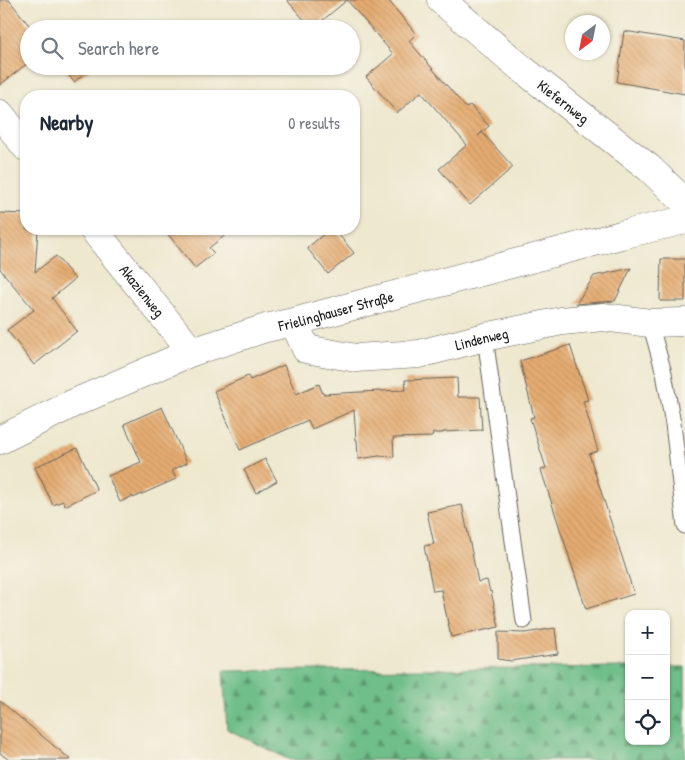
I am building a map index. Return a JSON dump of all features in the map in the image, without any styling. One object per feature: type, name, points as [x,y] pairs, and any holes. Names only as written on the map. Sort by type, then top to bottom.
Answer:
[{"type":"street","name":"Kiefernweg","points":[[440,0],[521,68],[649,168],[685,202]]},
{"type":"street","points":[[0,114],[20,139]]},
{"type":"street","name":"Frielinghauser Straße","points":[[0,440],[74,403],[192,352],[266,328],[593,242],[685,220]]},
{"type":"street","name":"Akazienweg","points":[[98,235],[192,352]]},
{"type":"street","name":"Lindenweg","points":[[294,322],[306,349],[356,358],[419,354],[562,321],[603,317],[650,323],[685,322]]},
{"type":"lane","points":[[650,323],[664,374],[673,424],[685,526]]},
{"type":"lane","points":[[486,337],[524,621]]},
{"type":"green space","points":[[625,667],[625,745],[670,745],[670,667],[685,667],[685,760],[290,760],[227,729],[223,671]]},
{"type":"building","points":[[0,0],[9,0],[25,20],[20,20],[20,69],[0,85]]},
{"type":"building","points":[[287,0],[347,0],[323,20],[304,20]]},
{"type":"building","points":[[347,0],[388,0],[416,34],[409,41],[466,108],[470,105],[489,126],[482,132],[513,167],[470,205],[439,169],[467,145],[421,92],[397,113],[366,77],[393,54]]},
{"type":"building","points":[[624,31],[685,41],[685,94],[617,82]]},
{"type":"building","points":[[69,75],[83,75],[74,82]]},
{"type":"building","points":[[0,213],[20,214],[20,235],[38,235],[35,272],[56,256],[75,279],[52,298],[77,331],[34,365],[7,330],[34,310],[0,269]]},
{"type":"building","points":[[169,235],[225,235],[209,248],[214,253],[195,268]]},
{"type":"building","points":[[323,235],[339,235],[354,253],[328,274],[307,248]]},
{"type":"building","points":[[661,259],[685,259],[685,301],[660,301]]},
{"type":"building","points":[[631,268],[615,301],[576,304],[594,276]]},
{"type":"building","points":[[570,345],[588,400],[583,401],[598,451],[589,454],[634,594],[586,609],[541,470],[546,468],[530,418],[534,417],[520,361]]},
{"type":"building","points":[[284,365],[296,394],[319,384],[323,394],[406,390],[405,380],[457,378],[458,397],[480,397],[482,430],[433,433],[432,437],[393,438],[394,457],[379,456],[358,459],[354,410],[312,429],[308,420],[240,450],[214,391],[248,376],[250,380]]},
{"type":"building","points":[[162,407],[187,463],[172,470],[176,479],[120,502],[108,476],[141,462],[124,424]]},
{"type":"building","points":[[77,448],[97,490],[65,506],[63,501],[53,505],[35,467]]},
{"type":"building","points":[[265,459],[277,481],[256,493],[244,470]]},
{"type":"building","points":[[462,505],[478,582],[487,580],[499,627],[451,637],[441,590],[433,591],[424,546],[434,544],[427,512]]},
{"type":"building","points":[[555,628],[558,654],[511,661],[498,659],[498,632],[525,633]]},
{"type":"building","points":[[0,701],[71,760],[9,760],[0,753]]}]
